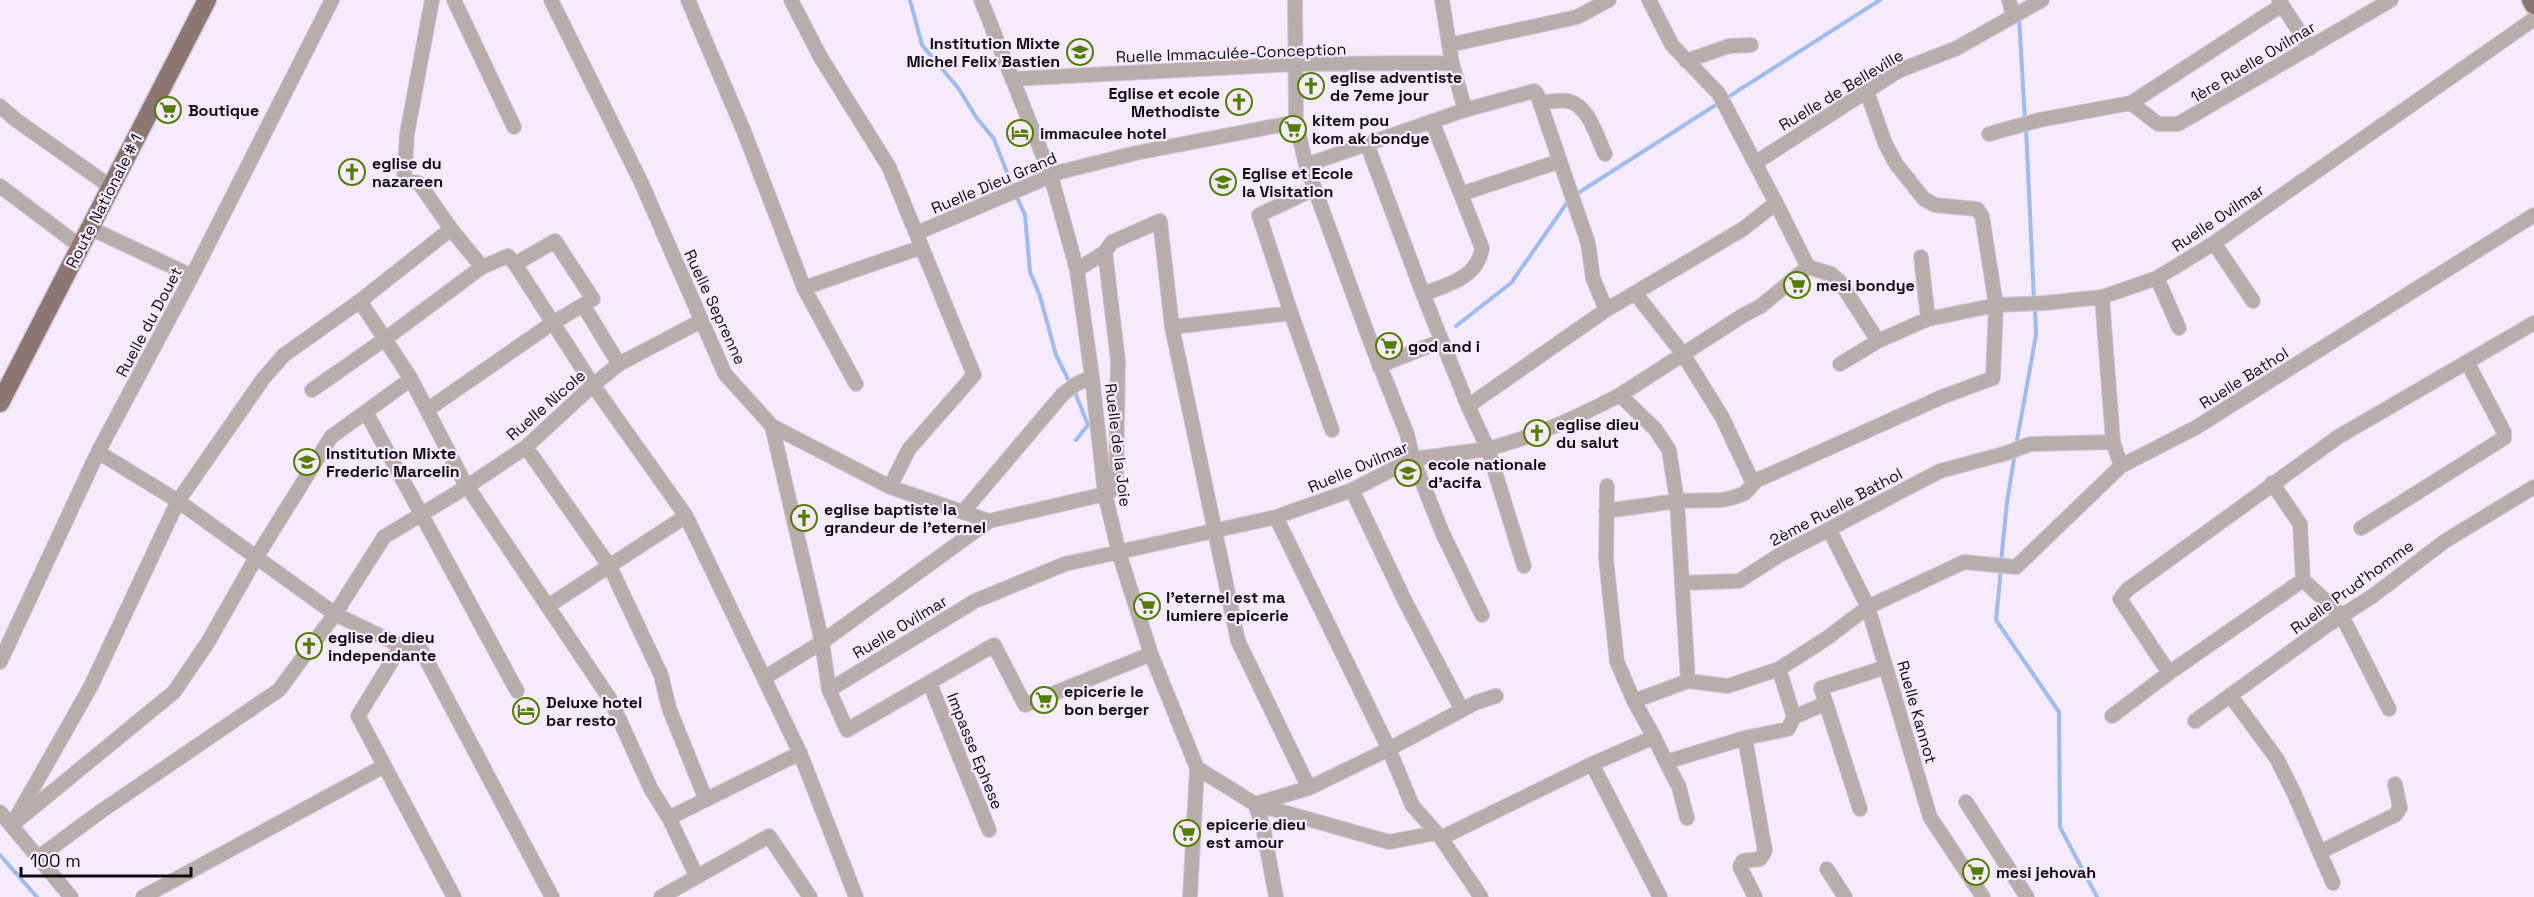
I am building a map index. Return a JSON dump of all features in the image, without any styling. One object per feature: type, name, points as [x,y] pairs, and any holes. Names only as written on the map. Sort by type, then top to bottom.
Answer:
[{"type":"main road","name":"Route Nationale # 1","points":[[0,403],[207,0]]},
{"type":"main road","points":[[2531,0],[2534,5]]},
{"type":"street","name":"Ruelle du Douet","points":[[0,662],[98,452],[192,276],[332,0]]},
{"type":"street","points":[[432,0],[407,134],[404,180],[419,183],[451,229],[482,267]]},
{"type":"street","points":[[454,0],[514,127]]},
{"type":"street","name":"Ruelle Seprenne","points":[[551,0],[641,182],[725,374],[772,426],[890,487],[989,521]]},
{"type":"street","points":[[688,0],[745,134],[804,288],[856,384]]},
{"type":"street","points":[[791,0],[821,58],[889,167],[974,375],[909,448],[890,487]]},
{"type":"street","name":"Ruelle de la Joie","points":[[981,0],[1051,176],[1077,270],[1105,494],[1119,553],[1151,654],[1197,768],[1190,897]]},
{"type":"street","points":[[1295,0],[1296,122],[1306,165],[1407,434],[1413,459],[1442,532],[1482,615]]},
{"type":"street","points":[[1442,0],[1452,63],[1465,110]]},
{"type":"street","points":[[1449,45],[1577,17],[1608,0]]},
{"type":"street","points":[[1649,0],[1672,45],[1719,94],[1808,267],[1831,274],[1840,282],[1878,341]]},
{"type":"street","points":[[2009,0],[2017,14]]},
{"type":"street","name":"Ruelle de Belleville","points":[[1755,163],[1898,71],[1957,48],[2042,0]]},
{"type":"street","name":"1ère Ruelle Ovilmar","points":[[2131,103],[2158,124],[2178,124],[2391,0]]},
{"type":"street","points":[[1989,134],[2039,120],[2131,103],[2280,2],[2310,48]]},
{"type":"street","name":"Ruelle Ovilmar","points":[[1840,364],[1878,341],[1928,319],[1996,305],[2102,297],[2157,278],[2214,243],[2534,19]]},
{"type":"street","points":[[1686,61],[1729,46],[1751,45]]},
{"type":"street","name":"Ruelle Immaculée-Conception","points":[[1012,79],[1295,64],[1452,63]]},
{"type":"street","points":[[1306,165],[1465,110],[1534,91],[1540,102],[1588,243],[1593,278],[1606,310]]},
{"type":"street","points":[[1606,511],[1677,501],[1722,500],[1735,497],[1745,493],[1753,483],[1942,397],[1991,379],[1996,305],[1982,216],[1977,209],[1935,205],[1924,199],[1896,164],[1885,143],[1867,92]]},
{"type":"street","points":[[1540,102],[1569,101],[1579,106],[1586,113],[1605,154]]},
{"type":"street","points":[[0,106],[16,120],[111,187]]},
{"type":"street","points":[[1423,294],[1459,281],[1476,266],[1482,248],[1432,121]]},
{"type":"street","name":"Ruelle Dieu Grand","points":[[917,234],[1051,176],[1136,153],[1296,122]]},
{"type":"street","points":[[1367,144],[1441,341],[1488,449],[1524,566]]},
{"type":"street","points":[[1461,194],[1560,160]]},
{"type":"street","points":[[0,186],[81,247]]},
{"type":"street","points":[[1314,189],[1259,215],[1332,430]]},
{"type":"street","points":[[1468,406],[1606,310],[1743,229],[1776,203]]},
{"type":"street","name":"Ruelle Bathol","points":[[1688,681],[1728,686],[1779,669],[1827,638],[1868,607],[1964,562],[2016,567],[2121,466],[2195,428],[2534,215]]},
{"type":"street","points":[[1077,270],[1104,252],[1112,242],[1131,231],[1161,221],[1172,327],[1238,641],[1309,788]]},
{"type":"street","points":[[90,228],[192,276]]},
{"type":"street","points":[[12,825],[91,686],[178,501],[263,379],[284,355],[360,301],[451,229]]},
{"type":"street","points":[[427,410],[551,324],[593,299],[555,241],[515,264]]},
{"type":"street","points":[[2214,243],[2253,301]]},
{"type":"street","points":[[804,288],[922,248]]},
{"type":"street","points":[[764,678],[822,642],[989,521],[1105,494],[1116,488],[1118,361],[1104,252]]},
{"type":"street","points":[[312,390],[482,267],[508,256],[551,324],[686,516],[800,753],[856,897]]},
{"type":"street","points":[[1921,257],[1928,319]]},
{"type":"street","name":"Ruelle Ovilmar","points":[[829,690],[975,601],[1065,564],[1276,517],[1352,490],[1413,459],[1488,449],[1540,434],[1620,395],[1761,306],[1808,267]]},
{"type":"street","points":[[2157,278],[2179,328]]},
{"type":"street","points":[[1635,293],[1683,354],[1722,417],[1753,483]]},
{"type":"street","points":[[2102,297],[2113,442],[2121,466]]},
{"type":"street","points":[[360,301],[411,379],[468,486],[610,699],[651,789],[669,818],[696,875]]},
{"type":"street","points":[[583,305],[620,364]]},
{"type":"street","points":[[1172,327],[1291,314]]},
{"type":"street","name":"Ruelle Nicole","points":[[335,614],[384,537],[468,486],[526,447],[593,385],[620,364],[701,321]]},
{"type":"street","points":[[2169,673],[2120,599],[2127,590],[2338,436],[2534,323]]},
{"type":"street","points":[[1380,366],[1441,341]]},
{"type":"street","points":[[2361,528],[2504,438],[2504,432],[2467,362]]},
{"type":"street","points":[[963,512],[1063,394],[1076,384],[1092,377]]},
{"type":"street","points":[[12,825],[174,692],[208,642],[257,556],[331,437],[411,379]]},
{"type":"street","points":[[1620,395],[1655,429],[1669,450],[1677,501],[1688,681],[1634,701]]},
{"type":"street","points":[[366,412],[423,513],[517,691]]},
{"type":"street","points":[[772,426],[822,642],[829,690],[847,730],[994,645],[1026,705],[1151,654]]},
{"type":"street","name":"2ème Ruelle Bathol","points":[[1682,583],[1739,580],[1778,556],[1940,471],[2007,453],[2030,444],[2113,442]]},
{"type":"street","points":[[526,447],[610,567],[661,675],[669,708],[706,800]]},
{"type":"street","points":[[98,452],[178,501],[335,614],[401,646],[417,642],[552,897]]},
{"type":"street","points":[[2272,483],[2300,524],[2303,580],[2342,616],[2389,709]]},
{"type":"street","points":[[1607,486],[1606,559],[1617,662],[1634,701],[1679,787],[1687,818]]},
{"type":"street","name":"Ruelle Prud'homme","points":[[2195,722],[2374,595],[2445,541],[2534,487]]},
{"type":"street","points":[[1352,490],[1405,601],[1462,710]]},
{"type":"street","points":[[548,606],[686,516]]},
{"type":"street","points":[[1276,517],[1389,749],[1412,805],[1438,836],[1481,897]]},
{"type":"street","name":"Ruelle Kannot","points":[[1829,529],[1868,607],[1930,817],[1983,897]]},
{"type":"street","points":[[2112,716],[2169,673],[2303,580]]},
{"type":"street","points":[[39,857],[100,812],[279,690],[335,614]]},
{"type":"street","points":[[401,646],[358,716],[447,895]]},
{"type":"street","points":[[1860,809],[1824,705],[1821,688],[1886,667]]},
{"type":"street","points":[[1779,669],[1794,717]]},
{"type":"street","name":"Impasse Ephese","points":[[930,684],[989,830]]},
{"type":"street","points":[[2230,695],[2277,759],[2333,883]]},
{"type":"street","points":[[1255,804],[1309,788],[1462,710],[1496,696]]},
{"type":"street","points":[[1666,762],[1745,738],[1788,729],[1794,717],[1824,705]]},
{"type":"street","points":[[1197,768],[1255,804],[1389,842],[1438,836],[1654,737]]},
{"type":"street","points":[[1745,738],[1765,851],[1760,859],[1743,861],[1740,867],[1755,897]]},
{"type":"street","points":[[669,818],[800,753]]},
{"type":"street","points":[[1592,765],[1660,897]]},
{"type":"street","points":[[143,897],[384,766]]},
{"type":"street","points":[[2320,852],[2395,815],[2400,808],[2395,784]]},
{"type":"street","points":[[1966,802],[2027,897]]},
{"type":"street","points":[[1255,804],[1263,827],[1276,897]]},
{"type":"street","points":[[0,812],[71,897]]},
{"type":"street","points":[[661,897],[696,875],[769,836],[810,897]]},
{"type":"street","points":[[1827,869],[1845,897]]},
{"type":"waterway","points":[[910,0],[922,45],[959,89],[976,117],[994,139],[1013,188]]},
{"type":"waterway","points":[[1575,195],[1880,0]]},
{"type":"waterway","points":[[2019,17],[2025,121]]},
{"type":"waterway","points":[[2026,128],[2034,300]]},
{"type":"waterway","points":[[1017,197],[1025,215],[1030,272],[1040,296],[1056,355],[1070,383]]},
{"type":"waterway","points":[[1456,326],[1511,283],[1569,200]]},
{"type":"waterway","points":[[2016,446],[2036,335],[2035,308]]},
{"type":"waterway","points":[[1074,390],[1088,425],[1076,440]]},
{"type":"waterway","points":[[2001,562],[2015,453]]},
{"type":"waterway","points":[[2001,569],[1996,620],[2059,712],[2060,827],[2097,897]]},
{"type":"waterway","points":[[0,855],[37,897]]},
{"type":"place","name":"Institution Mixte Michel Felix Bastien","points":[[1080,52]]},
{"type":"place","name":"eglise adventiste de 7eme jour","points":[[1311,86]]},
{"type":"place","name":"Eglise et ecole Methodiste","points":[[1239,102]]},
{"type":"place","name":"Boutique","points":[[168,110]]},
{"type":"place","name":"kitem pou kom ak bondye","points":[[1293,129]]},
{"type":"place","name":"immaculee hotel","points":[[1020,133]]},
{"type":"place","name":"eglise du nazareen","points":[[352,172]]},
{"type":"place","name":"Eglise et Ecole la Visitation","points":[[1223,182]]},
{"type":"place","name":"mesi bondye","points":[[1797,285]]},
{"type":"place","name":"god and i","points":[[1389,346]]},
{"type":"place","name":"eglise dieu du salut","points":[[1537,433]]},
{"type":"place","name":"Institution Mixte Frederic Marcelin","points":[[307,462]]},
{"type":"place","name":"ecole nationale d'acifa","points":[[1408,473]]},
{"type":"place","name":"eglise baptiste la grandeur de l'eternel","points":[[804,518]]},
{"type":"place","name":"l'eternel est ma lumiere epicerie","points":[[1147,606]]},
{"type":"place","name":"eglise de dieu independante","points":[[309,646]]},
{"type":"place","name":"epicerie le bon berger","points":[[1044,700]]},
{"type":"place","name":"Deluxe hotel bar resto","points":[[526,711]]},
{"type":"place","name":"epicerie dieu est amour","points":[[1187,833]]},
{"type":"place","name":"mesi jehovah","points":[[1976,872]]}]
